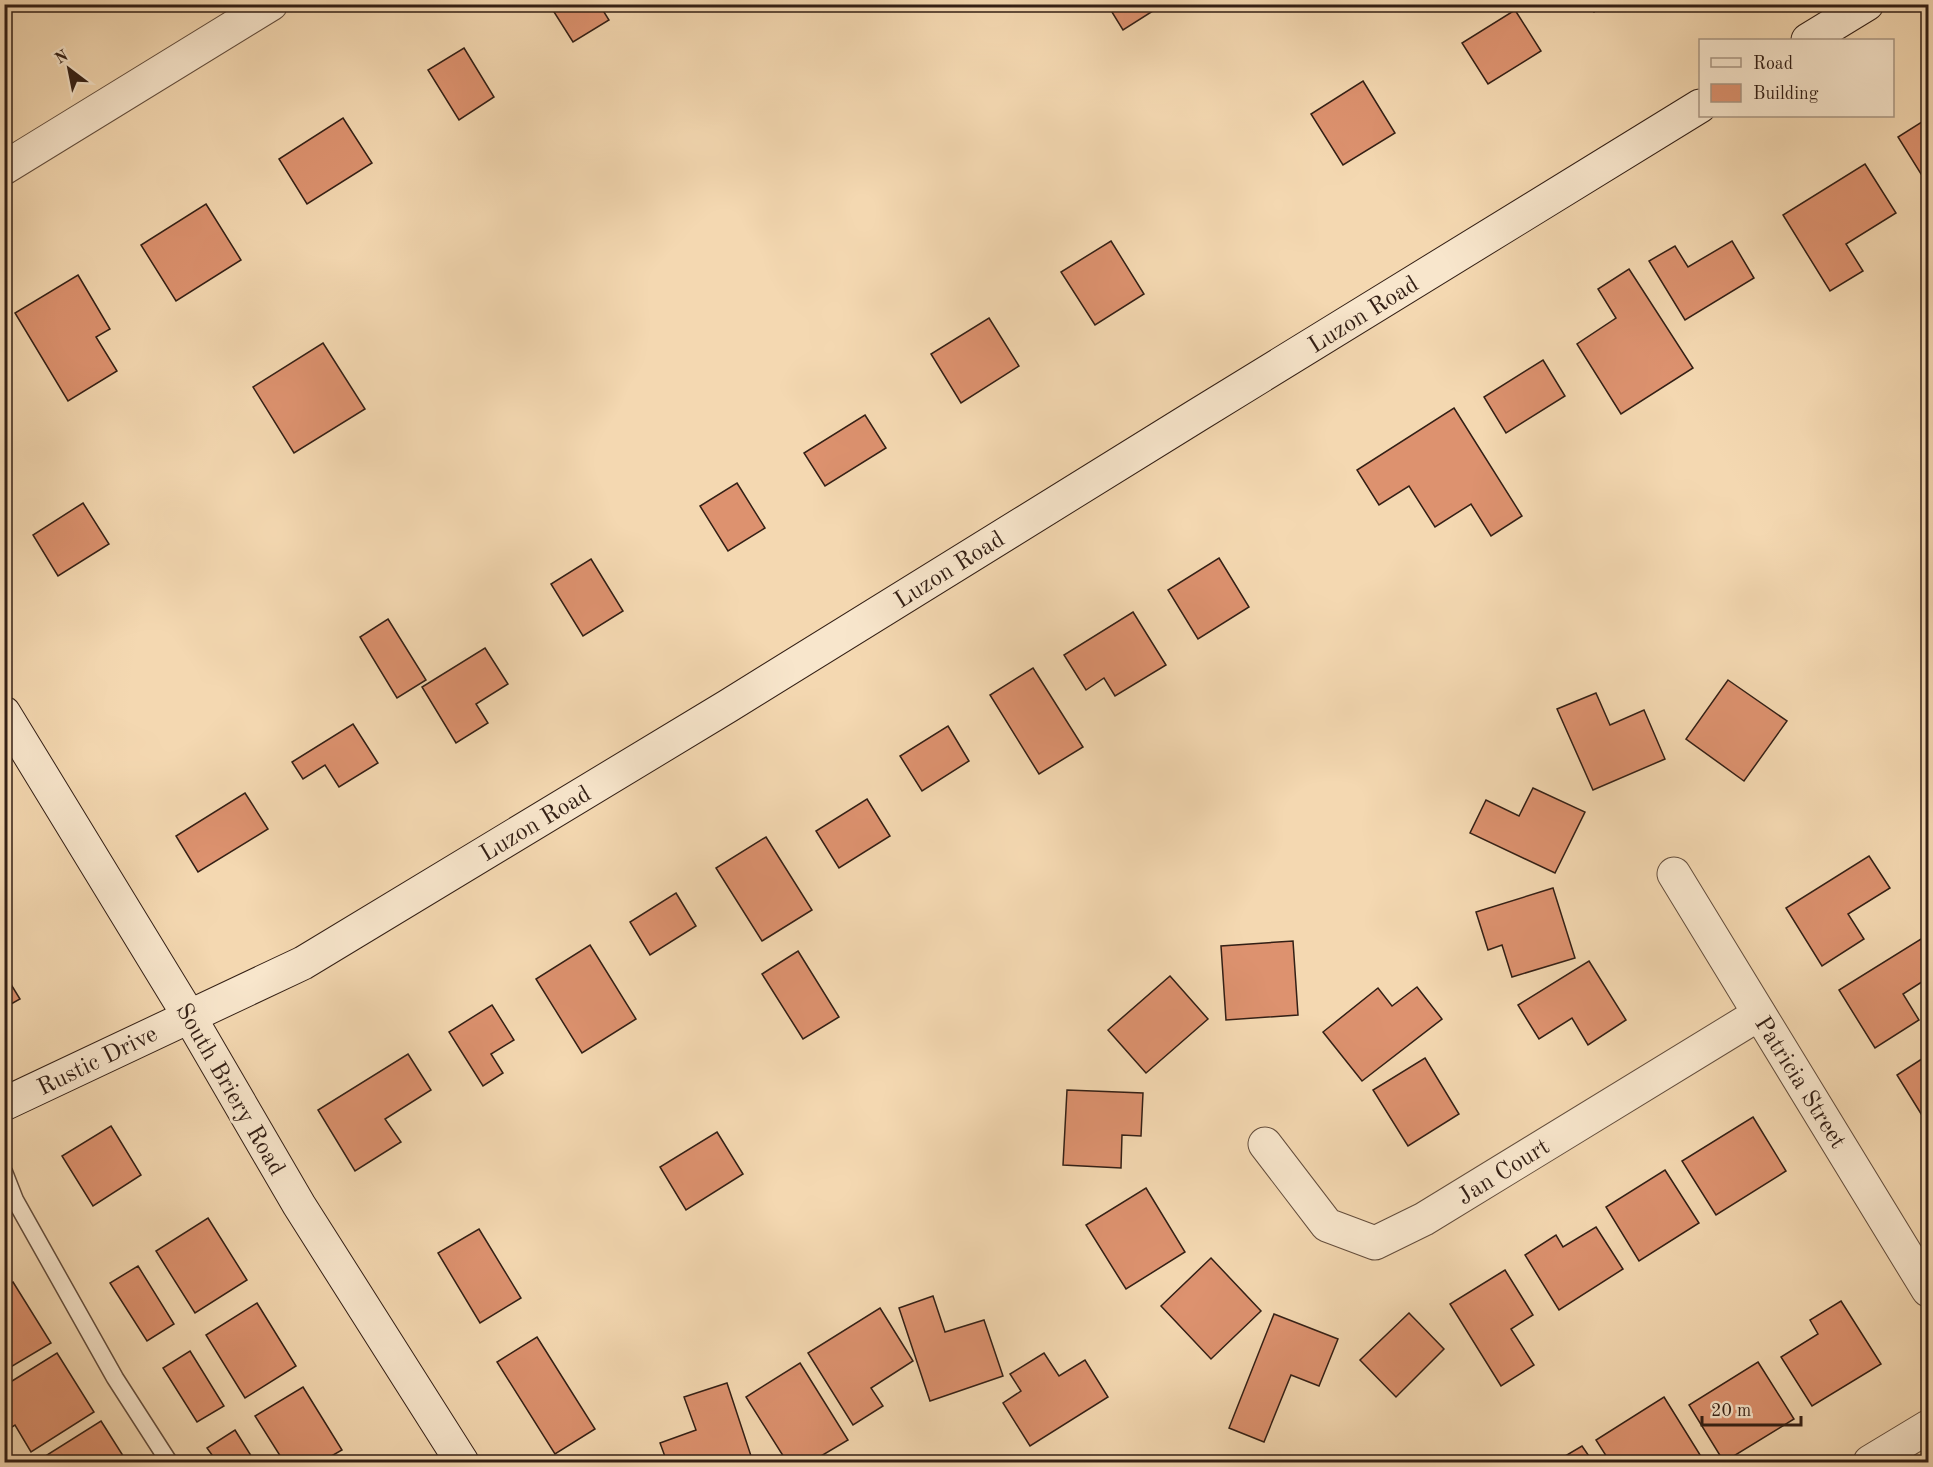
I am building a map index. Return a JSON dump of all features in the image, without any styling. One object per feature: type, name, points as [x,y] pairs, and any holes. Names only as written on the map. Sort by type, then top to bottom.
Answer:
[{"type":"street","points":[[4,168],[271,4]]},
{"type":"street","points":[[1810,39],[1867,4]]},
{"type":"street","name":"Luzon Road","points":[[189,1016],[303,963],[728,706],[1699,107]]},
{"type":"street","name":"South Briery Road","points":[[4,713],[189,1016],[299,1205],[462,1462]]},
{"type":"street","name":"Patricia Street","points":[[1674,874],[1929,1290]]},
{"type":"street","name":"Jan Court","points":[[1265,1144],[1327,1225],[1375,1243],[1424,1219],[1759,1014]]},
{"type":"street","name":"Rustic Drive","points":[[4,1104],[189,1016]]},
{"type":"street","points":[[1870,1462],[1929,1427]]},
{"type":"lane","points":[[4,1172],[15,1200],[116,1378],[169,1462]]},
{"type":"building","points":[[4,4],[19,4],[4,13]]},
{"type":"building","points":[[549,4],[599,4],[609,20],[573,42]]},
{"type":"building","points":[[1107,4],[1164,4],[1123,30]]},
{"type":"building","points":[[1589,4],[1606,4],[1594,12]]},
{"type":"building","points":[[1515,10],[1541,51],[1488,84],[1462,43]]},
{"type":"building","points":[[464,48],[494,97],[459,120],[428,70]]},
{"type":"building","points":[[1363,81],[1395,133],[1343,165],[1311,114]]},
{"type":"building","points":[[343,118],[372,163],[307,204],[279,159]]},
{"type":"building","points":[[1928,118],[1928,169],[1921,174],[1898,137]]},
{"type":"building","points":[[1865,164],[1896,213],[1846,244],[1863,271],[1830,291],[1783,215]]},
{"type":"building","points":[[206,204],[241,260],[176,301],[141,245]]},
{"type":"building","points":[[1111,241],[1144,294],[1095,325],[1061,272]]},
{"type":"building","points":[[1732,241],[1754,278],[1685,320],[1649,261],[1675,246],[1688,267]]},
{"type":"building","points":[[1629,269],[1693,368],[1621,414],[1577,344],[1616,318],[1598,289]]},
{"type":"building","points":[[78,275],[110,329],[96,337],[117,371],[68,401],[15,313]]},
{"type":"building","points":[[989,318],[1019,366],[961,403],[931,354]]},
{"type":"building","points":[[323,343],[365,409],[294,453],[253,387]]},
{"type":"building","points":[[1543,360],[1565,396],[1506,433],[1484,397]]},
{"type":"building","points":[[1454,408],[1522,516],[1491,536],[1471,504],[1435,527],[1409,486],[1379,505],[1357,470]]},
{"type":"building","points":[[865,415],[886,448],[825,486],[804,453]]},
{"type":"building","points":[[737,483],[765,528],[728,551],[700,506]]},
{"type":"building","points":[[83,503],[109,544],[58,576],[33,535]]},
{"type":"building","points":[[1219,558],[1249,607],[1198,639],[1168,590]]},
{"type":"building","points":[[591,559],[623,611],[583,636],[551,584]]},
{"type":"building","points":[[1133,612],[1166,665],[1115,696],[1104,678],[1086,690],[1064,655]]},
{"type":"building","points":[[388,619],[426,680],[397,698],[360,637]]},
{"type":"building","points":[[485,648],[508,684],[476,704],[488,723],[456,743],[422,687]]},
{"type":"building","points":[[1033,668],[1083,747],[1039,774],[990,695]]},
{"type":"building","points":[[1728,680],[1787,721],[1744,781],[1686,739]]},
{"type":"building","points":[[1596,693],[1610,725],[1644,710],[1665,759],[1593,790],[1557,709]]},
{"type":"building","points":[[353,724],[378,763],[339,787],[325,765],[303,779],[292,762]]},
{"type":"building","points":[[948,726],[969,761],[922,791],[900,756]]},
{"type":"building","points":[[1533,788],[1585,812],[1555,873],[1470,833],[1486,800],[1519,816]]},
{"type":"building","points":[[245,793],[268,829],[198,872],[176,836]]},
{"type":"building","points":[[867,799],[890,836],[839,868],[816,831]]},
{"type":"building","points":[[766,837],[812,910],[762,941],[716,868]]},
{"type":"building","points":[[1869,856],[1890,888],[1848,914],[1864,939],[1822,966],[1786,908]]},
{"type":"building","points":[[1553,888],[1575,958],[1512,977],[1502,945],[1488,950],[1476,912]]},
{"type":"building","points":[[676,893],[696,926],[650,955],[630,922]]},
{"type":"building","points":[[1921,939],[1928,951],[1928,978],[1903,994],[1919,1020],[1875,1048],[1839,990]]},
{"type":"building","points":[[1293,941],[1298,1015],[1226,1020],[1221,946]]},
{"type":"building","points":[[590,945],[636,1019],[582,1053],[536,979]]},
{"type":"building","points":[[798,951],[839,1017],[803,1039],[762,974]]},
{"type":"building","points":[[1589,961],[1626,1020],[1588,1045],[1572,1018],[1539,1039],[1518,1005]]},
{"type":"building","points":[[4,973],[20,999],[4,1008]]},
{"type":"building","points":[[1170,976],[1208,1019],[1146,1073],[1108,1030]]},
{"type":"building","points":[[1417,987],[1442,1019],[1362,1081],[1323,1032],[1378,988],[1392,1006]]},
{"type":"building","points":[[492,1005],[514,1040],[491,1054],[503,1073],[483,1086],[449,1032]]},
{"type":"building","points":[[408,1054],[431,1090],[385,1119],[401,1142],[355,1171],[318,1110]]},
{"type":"building","points":[[1928,1055],[1928,1125],[1897,1075]]},
{"type":"building","points":[[1425,1058],[1459,1114],[1408,1146],[1373,1090]]},
{"type":"building","points":[[1067,1090],[1143,1093],[1141,1136],[1122,1135],[1121,1168],[1063,1165]]},
{"type":"building","points":[[1753,1117],[1786,1171],[1716,1215],[1682,1161]]},
{"type":"building","points":[[111,1126],[141,1175],[93,1206],[62,1156]]},
{"type":"building","points":[[717,1132],[743,1174],[686,1210],[660,1167]]},
{"type":"building","points":[[1665,1170],[1699,1223],[1639,1261],[1606,1207]]},
{"type":"building","points":[[1146,1188],[1185,1252],[1126,1289],[1086,1225]]},
{"type":"building","points":[[208,1218],[247,1280],[195,1313],[156,1251]]},
{"type":"building","points":[[1596,1227],[1623,1269],[1559,1310],[1525,1255],[1556,1235],[1563,1247]]},
{"type":"building","points":[[479,1229],[521,1298],[480,1323],[438,1253]]},
{"type":"building","points":[[4,1257],[11,1267],[4,1271]]},
{"type":"building","points":[[1211,1258],[1261,1311],[1211,1359],[1161,1306]]},
{"type":"building","points":[[138,1266],[174,1324],[147,1341],[110,1283]]},
{"type":"building","points":[[1505,1270],[1533,1315],[1511,1329],[1534,1365],[1501,1386],[1450,1304]]},
{"type":"building","points":[[13,1282],[51,1343],[4,1371],[4,1288]]},
{"type":"building","points":[[933,1296],[945,1332],[984,1320],[1003,1376],[930,1401],[899,1308]]},
{"type":"building","points":[[1841,1301],[1881,1364],[1812,1406],[1781,1357],[1818,1334],[1810,1320]]},
{"type":"building","points":[[257,1303],[296,1366],[245,1398],[206,1335]]},
{"type":"building","points":[[880,1308],[913,1361],[871,1388],[883,1406],[853,1425],[808,1353]]},
{"type":"building","points":[[1409,1313],[1444,1349],[1396,1397],[1360,1360]]},
{"type":"building","points":[[1274,1314],[1338,1339],[1319,1386],[1291,1375],[1264,1442],[1229,1428]]},
{"type":"building","points":[[537,1337],[595,1429],[555,1454],[497,1362]]},
{"type":"building","points":[[190,1351],[224,1406],[197,1422],[163,1368]]},
{"type":"building","points":[[57,1353],[94,1412],[31,1452],[15,1425],[4,1432],[4,1386]]},
{"type":"building","points":[[1044,1353],[1059,1376],[1085,1360],[1108,1397],[1030,1446],[1003,1403],[1021,1391],[1010,1374]]},
{"type":"building","points":[[1758,1362],[1794,1419],[1724,1462],[1689,1405]]},
{"type":"building","points":[[800,1363],[848,1440],[811,1462],[787,1462],[746,1397]]},
{"type":"building","points":[[727,1383],[753,1462],[667,1462],[660,1443],[696,1430],[684,1397]]},
{"type":"building","points":[[303,1387],[342,1450],[321,1462],[284,1462],[255,1416]]},
{"type":"building","points":[[1664,1397],[1702,1458],[1695,1462],[1610,1462],[1596,1440]]},
{"type":"building","points":[[101,1421],[127,1462],[40,1462],[39,1460]]},
{"type":"building","points":[[235,1430],[255,1462],[217,1462],[207,1448]]},
{"type":"building","points":[[1582,1446],[1593,1462],[1555,1462]]}]
